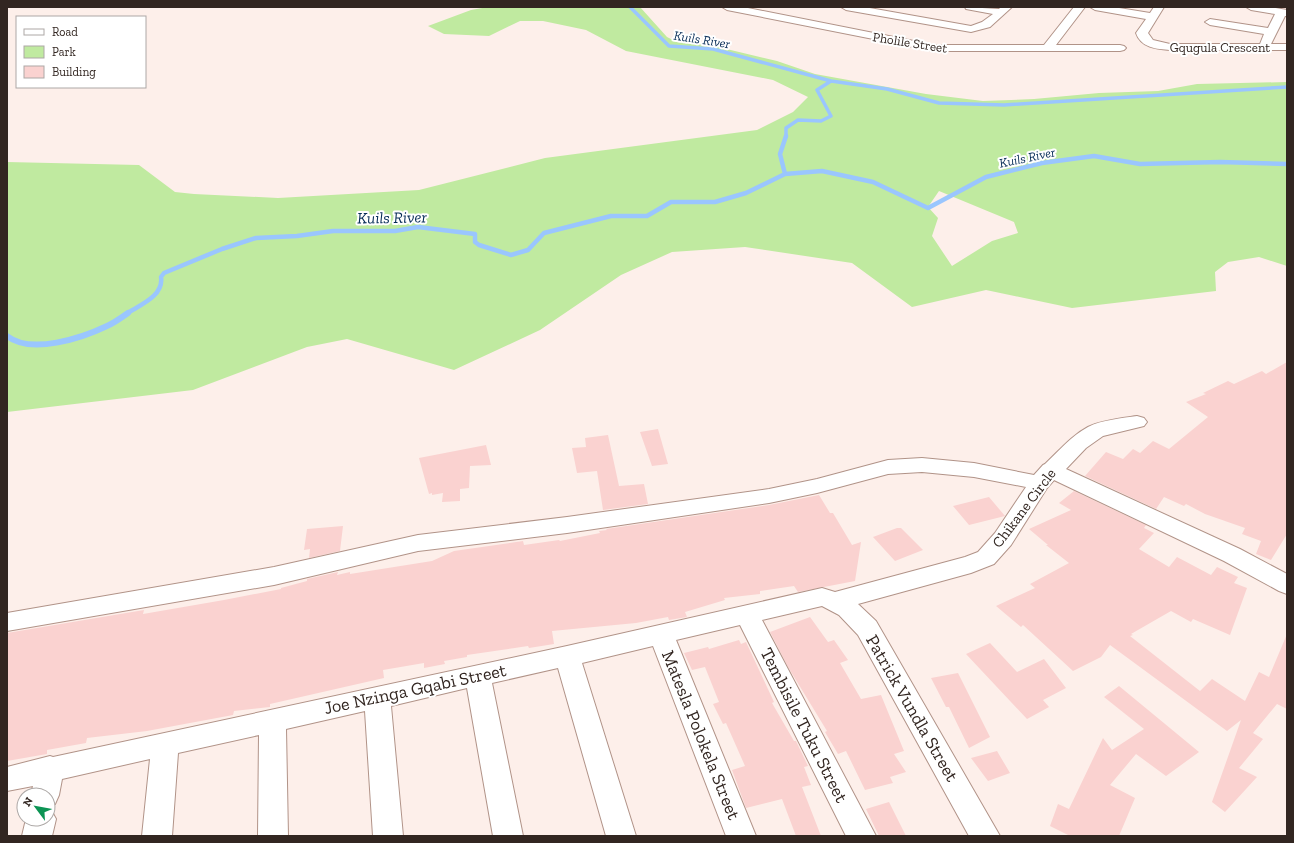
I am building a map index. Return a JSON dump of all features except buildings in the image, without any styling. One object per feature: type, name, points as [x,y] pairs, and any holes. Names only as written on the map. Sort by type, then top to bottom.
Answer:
[{"type":"street","name":"Pholile Street","points":[[727,7],[934,48],[1120,48]]},
{"type":"street","points":[[846,7],[971,29],[978,29],[985,26],[1004,10]]},
{"type":"street","points":[[970,7],[1004,10]]},
{"type":"street","points":[[1046,49],[1080,7]]},
{"type":"street","points":[[1095,7],[1152,17]]},
{"type":"street","name":"Gqugula Crescent","points":[[1160,7],[1143,30],[1142,36],[1146,40],[1159,46],[1287,47]]},
{"type":"street","points":[[1251,7],[1284,13],[1270,32],[1264,47]]},
{"type":"street","points":[[1210,22],[1270,32]]},
{"type":"street","name":"Chikane Circle","points":[[828,599],[971,564],[986,558],[1007,533],[1044,476],[1079,443],[1096,431],[1137,422]]},
{"type":"street","points":[[7,622],[274,576],[418,543],[567,525],[769,496],[817,486],[867,471],[888,467],[922,465],[1044,476],[1232,554],[1287,585]]},
{"type":"street","name":"Joe Nzinga Gqabi Street","points":[[7,779],[50,768],[165,745],[567,656],[747,614],[828,599]]},
{"type":"street","name":"Patrick Vundla Street","points":[[828,599],[853,612],[867,628],[985,836]]},
{"type":"street","name":"Tembisile Tuku Street","points":[[747,614],[861,836]]},
{"type":"street","name":"Matesla Polokela Street","points":[[661,634],[741,836]]},
{"type":"street","points":[[567,656],[621,836]]},
{"type":"street","points":[[478,675],[508,836]]},
{"type":"street","points":[[377,698],[388,836]]},
{"type":"street","points":[[272,836],[274,720]]},
{"type":"street","points":[[157,836],[165,745]]},
{"type":"street","points":[[46,787],[50,768]]},
{"type":"green space","points":[[488,7],[640,7],[667,37],[677,42],[710,45],[777,61],[815,74],[926,94],[983,101],[1034,99],[1099,93],[1158,91],[1197,84],[1287,82],[1287,266],[1259,257],[1228,262],[1215,272],[1216,291],[1072,308],[986,290],[912,307],[852,263],[745,247],[672,252],[621,275],[540,330],[454,370],[347,339],[307,347],[193,390],[7,412],[7,162],[139,165],[175,192],[194,194],[278,198],[419,190],[545,158],[757,130],[793,112],[808,97],[773,80],[626,51],[586,30],[543,21],[520,21],[489,36],[444,34],[428,26],[471,10]],"holes":[[[939,191],[1014,222],[1018,233],[992,241],[952,266],[932,236],[938,218],[928,207]]]},
{"type":"waterway","name":"Kuils River","points":[[630,7],[669,46],[713,49],[831,81]]},
{"type":"waterway","name":"Kuils River","points":[[786,136],[786,128],[798,120],[821,121],[831,116],[817,90],[831,81]]},
{"type":"waterway","name":"Kuils River","points":[[831,81],[887,89],[939,103],[1004,105],[1287,87]]},
{"type":"waterway","name":"Kuils River","points":[[785,174],[780,154],[786,136]]},
{"type":"waterway","name":"Kuils River","points":[[785,174],[822,171],[873,182],[928,208],[986,177],[1042,163],[1094,156],[1140,164],[1220,162],[1287,164]]},
{"type":"waterway","name":"Kuils River","points":[[126,314],[155,295],[159,290],[161,277],[164,273],[222,249],[256,238],[297,236],[333,231],[395,231],[418,227],[475,234],[475,242],[479,245],[511,255],[528,250],[544,233],[611,216],[647,216],[671,202],[715,202],[746,193],[785,174]]},
{"type":"waterway","name":"Kuils River","points":[[7,336],[17,342],[29,344],[57,343],[97,331],[128,313]]}]
